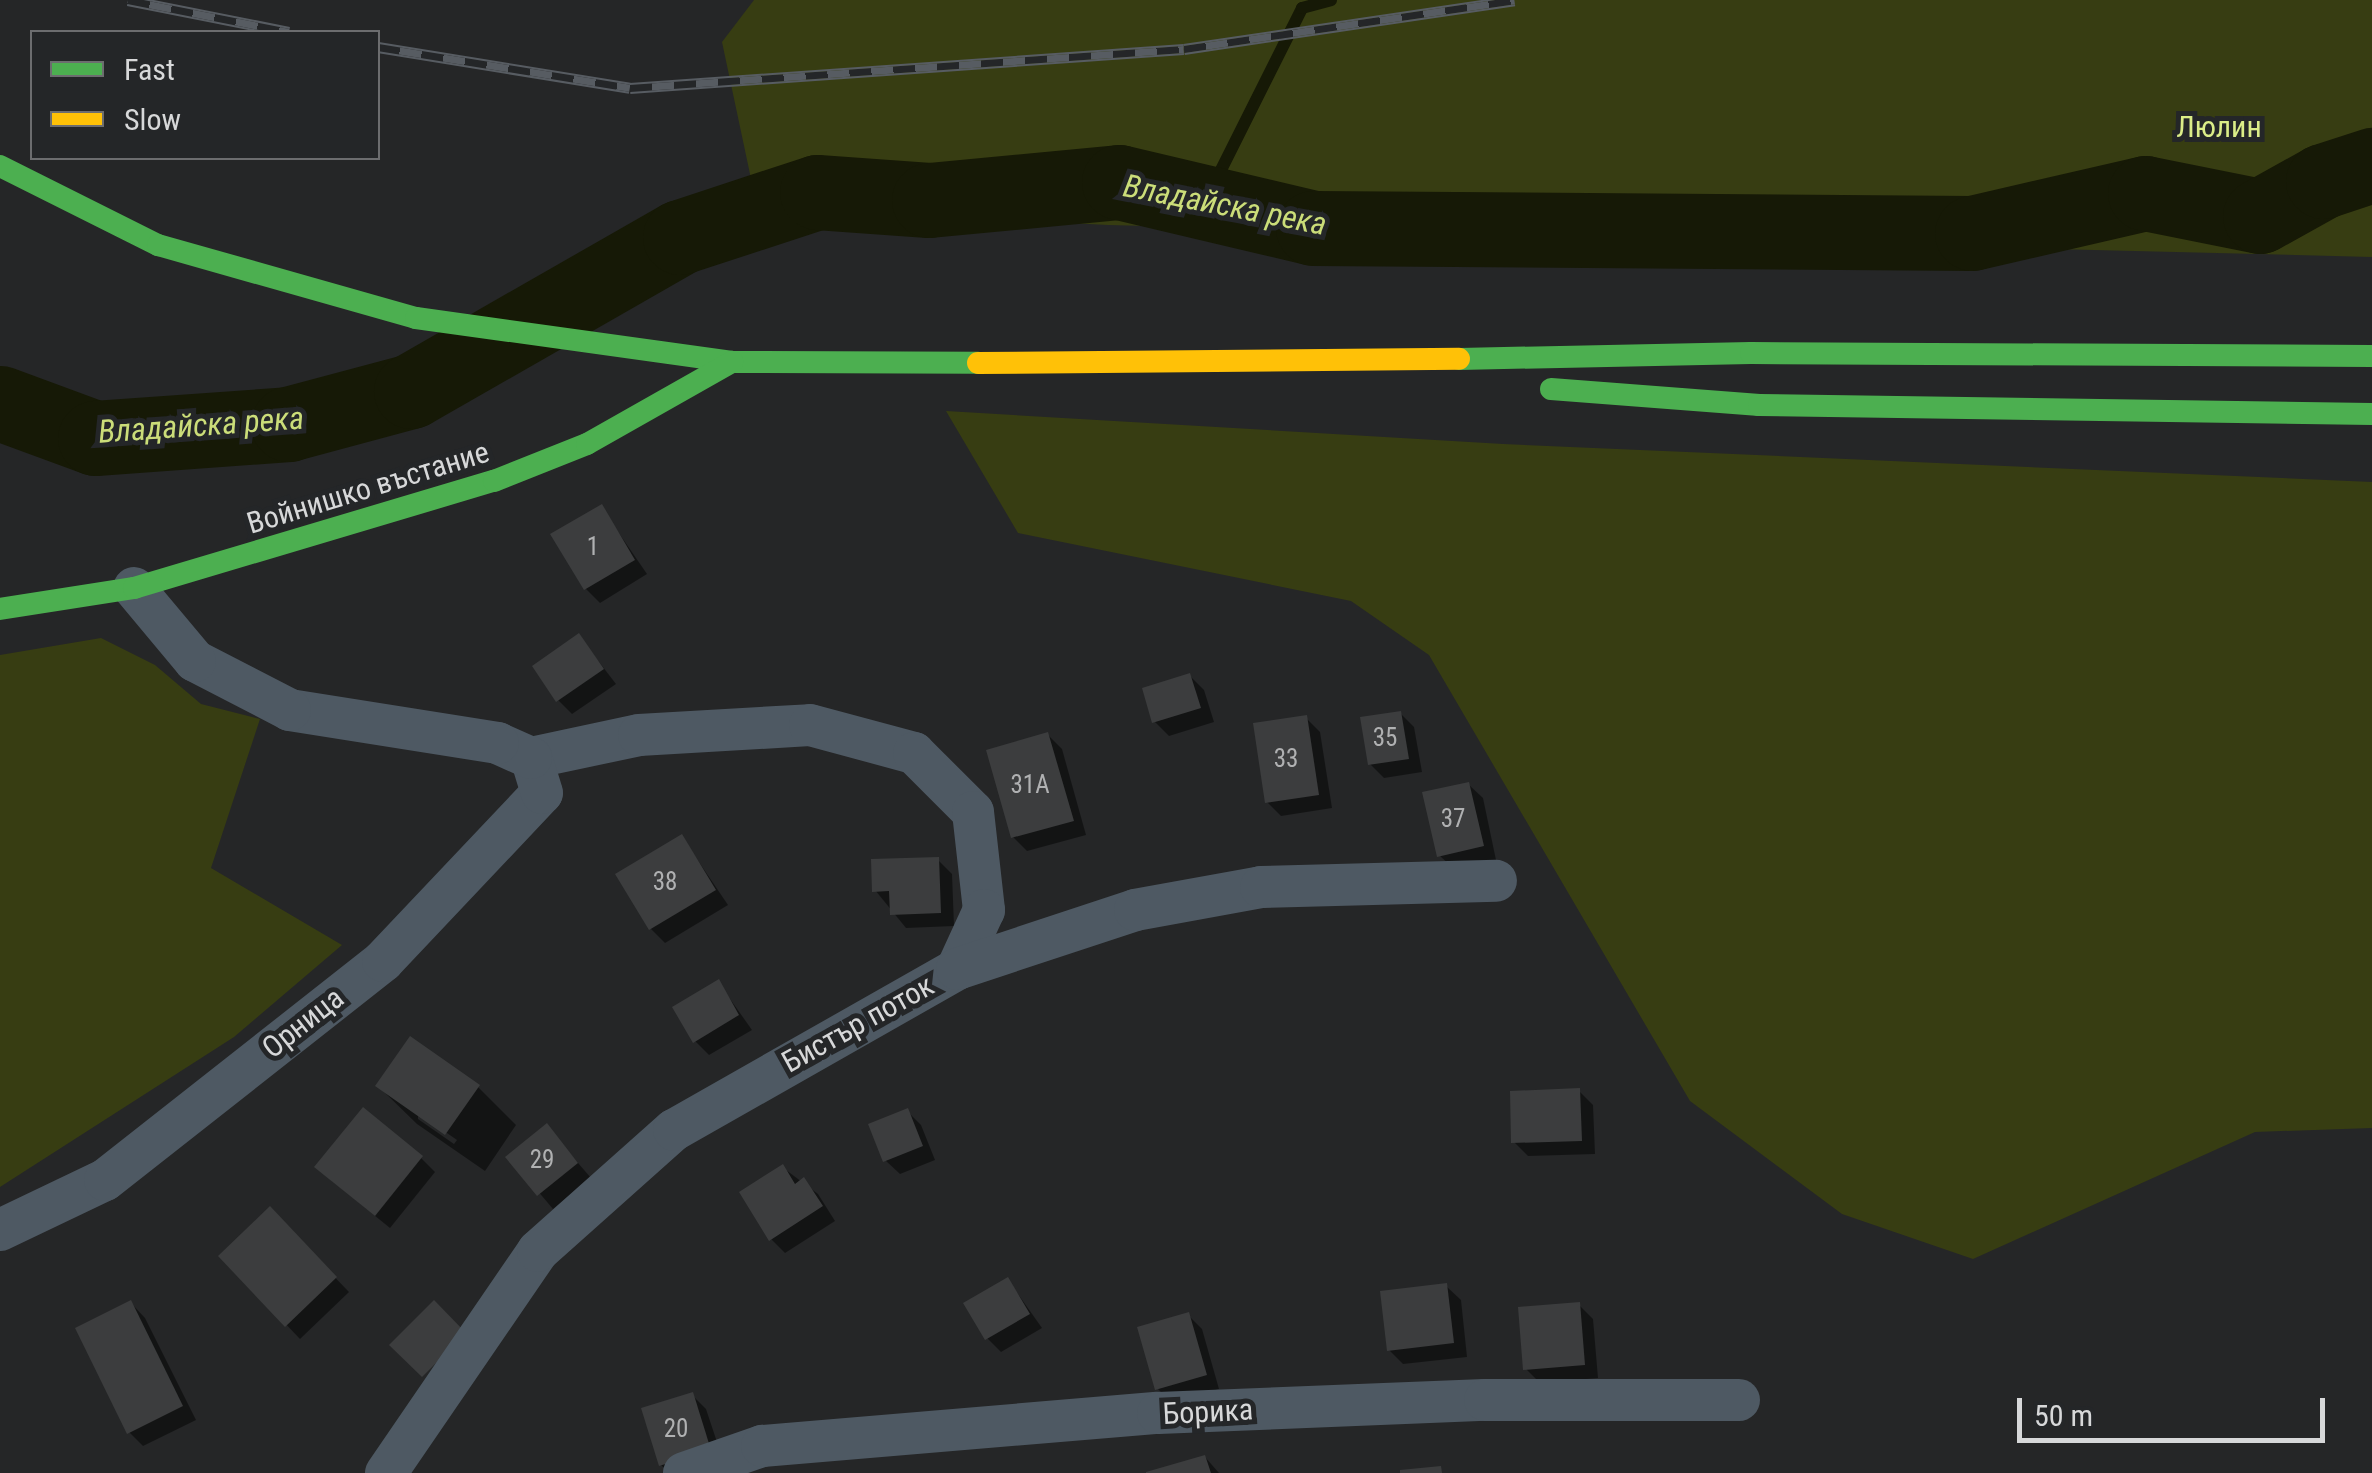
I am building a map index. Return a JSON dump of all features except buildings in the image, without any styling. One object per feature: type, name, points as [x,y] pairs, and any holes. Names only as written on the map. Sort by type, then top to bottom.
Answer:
[{"type":"main road","points":[[0,166],[158,245],[416,318],[594,348],[732,362],[1234,364],[1751,353],[2372,356]]},
{"type":"main road","name":"Войнишко въстание","points":[[0,608],[134,588],[494,482],[587,444],[732,362]]},
{"type":"main road","points":[[1234,364],[1487,384]]},
{"type":"main road","points":[[1526,386],[1760,405],[2372,414]]},
{"type":"street","points":[[134,588],[195,661],[290,710],[498,742],[531,758],[639,734],[810,725],[914,753],[973,812],[984,910],[957,969]]},
{"type":"street","name":"Орница","points":[[0,1230],[104,1180],[383,961],[542,792],[531,758]]},
{"type":"street","name":"Бистър поток","points":[[386,1473],[538,1251],[674,1130],[957,969],[1135,910],[1261,887],[1496,882]]},
{"type":"street","name":"Борика","points":[[684,1473],[762,1446],[1158,1414],[1486,1400],[1739,1400]]},
{"type":"green space","name":"Люлин","points":[[754,0],[2372,0],[2372,257],[1108,225],[757,207],[722,42]]},
{"type":"green space","points":[[946,411],[1503,444],[2372,482],[2372,1128],[2255,1132],[1973,1259],[1842,1214],[1690,1101],[1429,655],[1351,601],[1018,533]]},
{"type":"green space","points":[[101,638],[155,665],[201,704],[260,719],[211,868],[342,945],[234,1037],[0,1187],[0,655]]},
{"type":"waterway","points":[[1205,202],[1302,8],[1331,0]]},
{"type":"waterway","name":"Владайска река","points":[[0,403],[95,438],[288,424],[411,391],[680,237],[817,192],[929,200],[1119,182],[1313,228],[1972,233],[2145,193],[2260,216],[2323,181],[2372,165]]},
{"type":"railway","points":[[128,0],[279,30]]},
{"type":"railway","points":[[380,47],[630,88],[1184,49],[1514,0]]},
{"type":"traffic: fast","points":[[0,166],[158,245],[416,318],[732,362],[978,363]]},
{"type":"traffic: fast","points":[[1459,359],[1751,353],[2372,356]]},
{"type":"traffic: fast","points":[[0,609],[134,588],[494,481],[587,444],[732,362]]},
{"type":"traffic: fast","points":[[1551,389],[1759,405],[2372,414]]},
{"type":"traffic: slow","points":[[978,363],[1459,359]]}]
